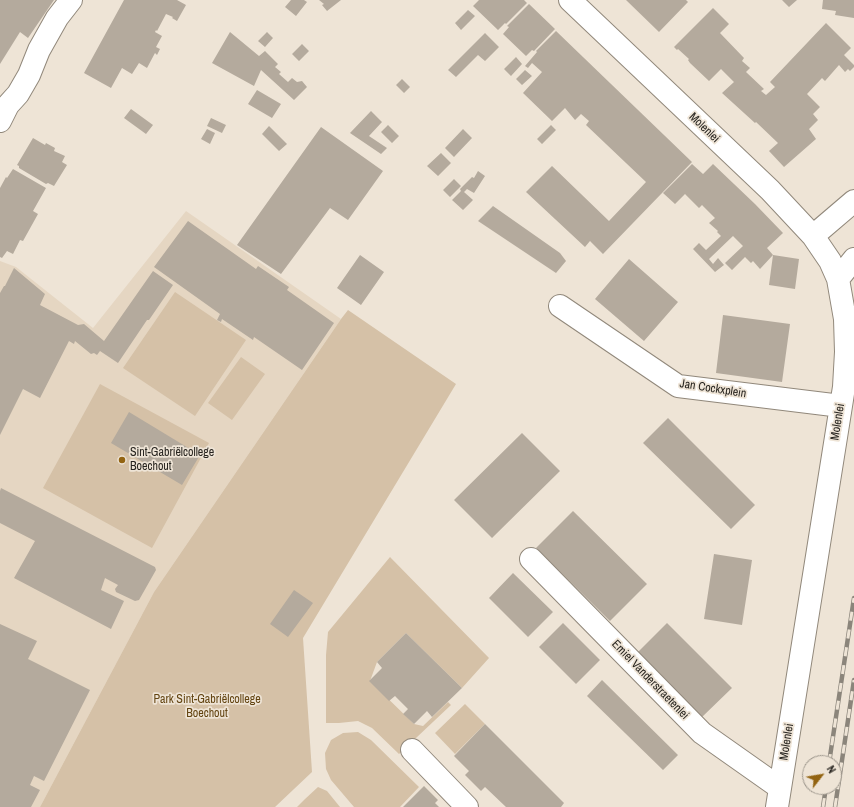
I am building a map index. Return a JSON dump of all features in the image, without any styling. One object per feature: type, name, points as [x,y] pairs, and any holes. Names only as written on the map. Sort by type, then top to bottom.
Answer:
[{"type":"street","points":[[0,121],[8,105],[18,94],[29,75],[39,50],[57,18],[71,0]]},
{"type":"street","name":"Molenlei","points":[[570,0],[770,190],[814,236],[830,261],[838,279],[845,319],[846,352],[844,387],[778,798]]},
{"type":"street","points":[[814,236],[854,201]]},
{"type":"street","points":[[838,279],[854,259]]},
{"type":"street","name":"Jan Cockxplein","points":[[560,306],[678,386],[841,406]]},
{"type":"street","name":"Emiel Vanderstraetenlei","points":[[531,559],[702,733],[778,798]]},
{"type":"street","points":[[412,750],[467,807]]},
{"type":"shaded area","name":"Sint-Gabriëlcollege Boechout","points":[[186,211],[341,319],[154,592],[40,807],[0,807],[0,261],[16,267],[93,328]]},
{"type":"green space","points":[[175,292],[246,340],[195,416],[123,368]]},
{"type":"green space","name":"Park Sint-Gabriëlcollege Boechout","points":[[348,310],[456,384],[303,638],[312,772],[275,807],[40,807],[154,592]]},
{"type":"green space","points":[[241,357],[265,374],[232,420],[208,403]]},
{"type":"green space","points":[[100,384],[209,443],[152,548],[43,488]]},
{"type":"green space","points":[[390,557],[489,658],[462,688],[406,633],[377,662],[370,681],[414,724],[423,726],[448,702],[451,705],[399,754],[372,728],[358,721],[326,723],[326,655],[328,632]]},
{"type":"green space","points":[[465,704],[485,724],[455,754],[435,733]]},
{"type":"green space","points":[[358,732],[371,740],[419,787],[400,807],[354,807],[331,780],[326,769],[325,753],[331,740],[343,733]]},
{"type":"green space","points":[[318,787],[327,791],[340,807],[297,807]]},
{"type":"building","points":[[0,0],[54,0],[28,38],[20,32],[0,64]]},
{"type":"building","points":[[124,0],[177,0],[186,5],[177,21],[172,18],[173,17],[166,14],[157,31],[156,30],[155,32],[162,36],[156,47],[160,49],[157,55],[155,53],[147,68],[139,63],[132,74],[122,68],[111,88],[84,73]]},
{"type":"building","points":[[291,0],[304,0],[307,2],[296,16],[285,7]]},
{"type":"building","points":[[319,0],[341,0],[327,11],[322,5],[324,4]]},
{"type":"building","points":[[479,0],[524,0],[527,3],[498,30],[473,6]]},
{"type":"building","points":[[626,0],[686,0],[688,2],[659,32]]},
{"type":"building","points":[[782,0],[797,0],[789,7]]},
{"type":"building","points":[[823,0],[854,0],[854,18],[835,15],[836,11],[822,9]]},
{"type":"building","points":[[529,4],[555,29],[534,51],[532,50],[526,56],[503,34],[509,27],[507,26]]},
{"type":"building","points":[[713,8],[729,24],[720,33],[744,58],[742,61],[750,68],[746,72],[764,89],[761,91],[766,95],[775,87],[770,82],[826,23],[851,48],[844,55],[854,65],[854,67],[850,71],[848,69],[845,72],[839,65],[825,81],[822,78],[807,94],[820,107],[813,114],[818,120],[809,129],[816,139],[784,167],[769,151],[778,143],[722,93],[734,82],[721,69],[709,81],[690,63],[688,60],[689,59],[674,47]]},
{"type":"building","points":[[468,10],[475,16],[461,30],[455,23]]},
{"type":"building","points":[[556,31],[692,162],[603,254],[590,241],[585,247],[526,192],[552,166],[609,221],[646,182],[586,125],[589,121],[581,114],[575,120],[565,108],[552,121],[523,93],[542,72],[532,63],[528,68],[525,66],[537,52],[536,51]]},
{"type":"building","points":[[230,32],[259,56],[265,51],[278,64],[275,67],[281,72],[279,74],[288,82],[292,78],[297,82],[302,81],[307,87],[294,100],[261,70],[254,86],[212,63]]},
{"type":"building","points":[[267,32],[273,38],[265,47],[258,41]]},
{"type":"building","points":[[485,33],[499,47],[485,61],[478,55],[456,77],[448,70]]},
{"type":"building","points":[[302,44],[309,51],[299,61],[292,54]]},
{"type":"building","points":[[516,57],[522,64],[511,76],[504,69]]},
{"type":"building","points":[[525,70],[532,76],[522,85],[516,79]]},
{"type":"building","points":[[402,79],[410,87],[404,93],[396,85]]},
{"type":"building","points":[[257,90],[281,104],[272,118],[248,104]]},
{"type":"building","points":[[131,109],[153,125],[146,134],[124,118]]},
{"type":"building","points":[[371,111],[382,122],[369,136],[387,148],[381,154],[350,133]]},
{"type":"building","points":[[211,118],[226,125],[222,133],[207,126]]},
{"type":"building","points":[[388,125],[399,136],[392,143],[381,132]]},
{"type":"building","points":[[551,125],[556,130],[542,144],[537,139]]},
{"type":"building","points":[[269,126],[287,144],[279,151],[262,134]]},
{"type":"building","points":[[321,127],[383,171],[348,220],[330,208],[281,274],[237,245]]},
{"type":"building","points":[[207,129],[215,133],[210,144],[201,139]]},
{"type":"building","points":[[463,129],[472,138],[454,157],[445,148]]},
{"type":"building","points":[[33,138],[45,145],[46,143],[55,148],[54,151],[65,156],[62,162],[67,165],[54,186],[48,183],[46,184],[19,168],[17,165]]},
{"type":"building","points":[[441,153],[451,163],[438,176],[427,166]]},
{"type":"building","points":[[692,164],[703,174],[713,164],[783,233],[767,248],[773,255],[760,269],[753,261],[751,263],[745,257],[732,270],[725,263],[743,246],[733,236],[709,259],[713,264],[718,258],[724,265],[715,272],[693,249],[699,243],[706,250],[721,236],[709,223],[715,218],[702,205],[699,208],[685,194],[675,204],[663,193]]},
{"type":"building","points":[[13,169],[46,188],[33,211],[38,214],[23,241],[20,240],[13,254],[7,251],[2,258],[0,257],[0,188],[6,177],[7,178]]},
{"type":"building","points":[[478,171],[485,176],[474,193],[467,189],[464,192],[473,200],[463,210],[452,200],[472,177],[474,178]]},
{"type":"building","points":[[454,179],[461,186],[450,197],[443,190]]},
{"type":"building","points":[[493,206],[560,253],[566,261],[556,273],[478,221]]},
{"type":"building","points":[[188,221],[256,269],[258,266],[289,287],[287,290],[334,323],[302,370],[254,337],[253,340],[222,319],[221,322],[217,320],[220,314],[154,267]]},
{"type":"building","points":[[360,255],[384,272],[361,305],[337,288]]},
{"type":"building","points":[[773,255],[799,259],[795,289],[769,285]]},
{"type":"building","points":[[629,259],[678,302],[644,341],[595,299]]},
{"type":"building","points":[[14,268],[45,294],[40,305],[78,325],[84,324],[104,341],[153,271],[173,285],[118,363],[100,351],[97,355],[94,353],[91,354],[75,341],[74,344],[69,341],[40,398],[23,389],[0,435],[0,293]]},
{"type":"building","points":[[723,315],[790,324],[782,382],[716,373]]},
{"type":"building","points":[[129,412],[200,455],[182,485],[111,443]]},
{"type":"building","points":[[668,418],[755,505],[731,529],[643,443]]},
{"type":"building","points":[[522,433],[560,471],[492,538],[454,500]]},
{"type":"building","points":[[1,488],[155,567],[156,570],[139,600],[135,601],[116,592],[115,589],[118,585],[105,578],[101,590],[124,601],[111,629],[14,578],[35,541],[0,523]]},
{"type":"building","points":[[573,511],[647,584],[610,621],[536,548]]},
{"type":"building","points":[[714,554],[752,560],[742,625],[704,619]]},
{"type":"building","points":[[513,573],[553,612],[528,637],[489,598]]},
{"type":"building","points":[[294,590],[313,603],[288,637],[270,624]]},
{"type":"building","points":[[563,623],[600,660],[576,684],[539,647]]},
{"type":"building","points":[[667,623],[732,688],[702,717],[637,653]]},
{"type":"building","points":[[0,624],[37,641],[28,659],[90,690],[44,781],[34,776],[30,785],[40,790],[31,807],[0,807]]},
{"type":"building","points":[[406,633],[462,688],[432,717],[427,711],[414,724],[403,714],[408,709],[395,696],[389,701],[369,681],[382,668],[377,662]]},
{"type":"building","points":[[602,680],[678,755],[663,770],[587,696]]},
{"type":"building","points":[[485,724],[564,803],[561,807],[506,807],[485,787],[481,791],[465,775],[469,771],[454,756]]},
{"type":"building","points":[[424,786],[438,800],[435,803],[439,807],[403,807]]},
{"type":"railway","points":[[830,755],[854,598]]},
{"type":"railway","points":[[835,807],[854,680]]},
{"type":"railway","points":[[823,807],[825,795]]},
{"type":"place","name":"Sint-Gabriëlcollege Boechout","points":[[122,460]]}]
